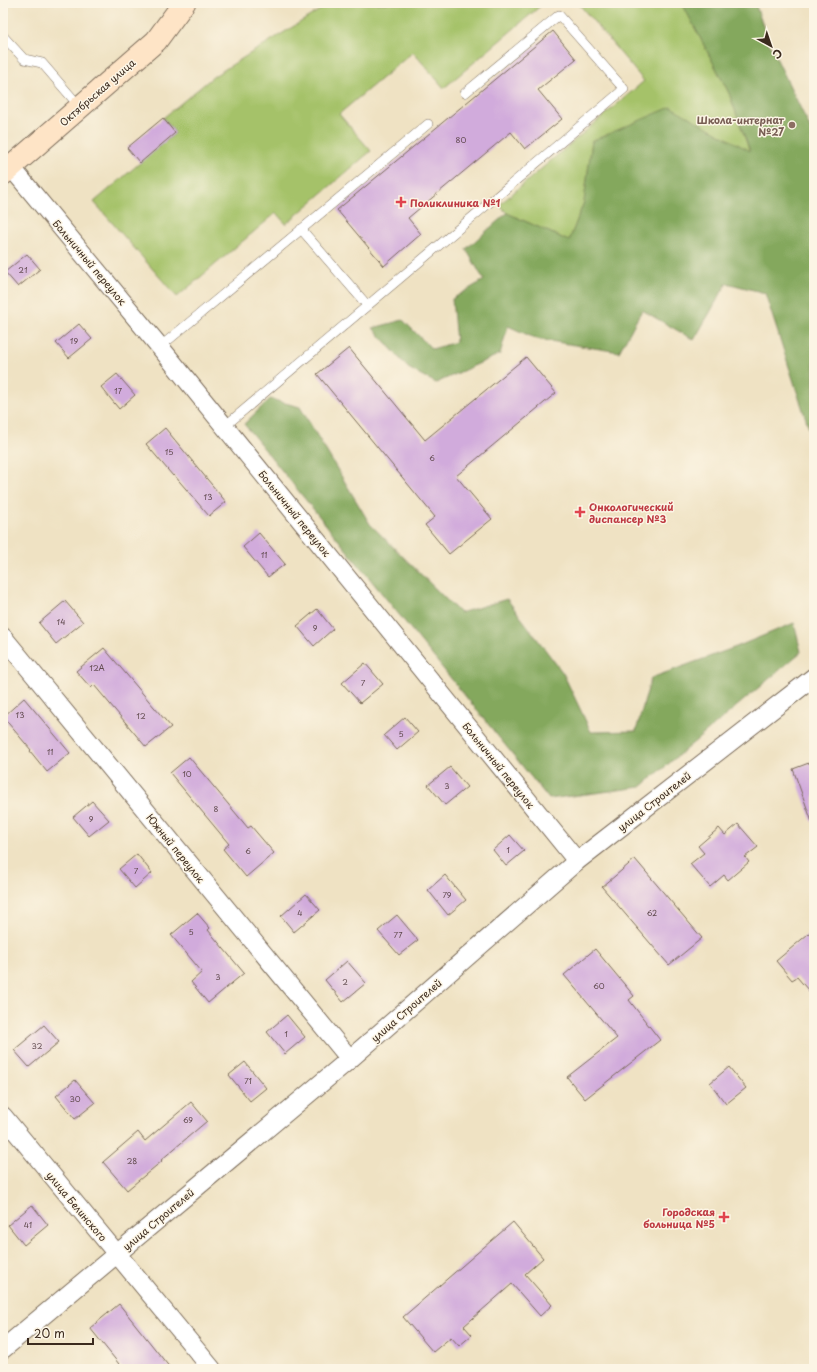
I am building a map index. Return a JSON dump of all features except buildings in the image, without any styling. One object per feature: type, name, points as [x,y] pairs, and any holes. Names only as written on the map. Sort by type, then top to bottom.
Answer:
[{"type":"main road","name":"Октябрьская улица","points":[[7,170],[156,41],[184,3]]},
{"type":"street","name":"Больничный переулок","points":[[7,170],[160,347],[577,861]]},
{"type":"street","name":"Южный переулок","points":[[3,637],[350,1059]]},
{"type":"street","name":"улица Строителей","points":[[3,1349],[350,1059],[577,861],[814,677]]},
{"type":"street","name":"улица Белинского","points":[[3,1116],[212,1369]]},
{"type":"lane","points":[[225,426],[624,89],[559,15],[465,93]]},
{"type":"lane","points":[[3,36],[24,59],[42,63],[80,107]]},
{"type":"lane","points":[[160,347],[428,124]]},
{"type":"lane","points":[[301,229],[367,305]]},
{"type":"green space","points":[[331,3],[544,3],[444,88],[413,52],[339,114],[371,151],[286,224],[276,213],[177,297],[94,202],[175,133],[163,118],[214,76]]},
{"type":"green space","points":[[578,3],[682,3],[729,93],[750,152],[592,141],[584,202],[569,241],[507,213],[499,205],[644,81]]},
{"type":"green space","points":[[682,3],[755,3],[769,43],[814,136],[814,444],[765,293],[727,283],[694,340],[642,310],[619,352],[537,339],[508,326],[500,354],[436,383],[408,368],[373,328],[403,320],[432,349],[456,342],[452,299],[484,280],[466,249],[507,213],[569,241],[584,202],[592,141],[671,107],[750,151],[729,93]]},
{"type":"green space","points":[[270,399],[300,407],[370,524],[460,613],[507,599],[563,673],[591,732],[636,731],[651,678],[736,647],[794,623],[801,652],[641,787],[549,799],[244,424]]},
{"type":"place","name":"Школа-интернат №27","points":[[792,125]]},
{"type":"place","name":"Поликлиника №1","points":[[401,202]]},
{"type":"place","name":"Онкологический диспансер №3","points":[[580,512]]},
{"type":"place","name":"Городская больница №5","points":[[724,1217]]}]
